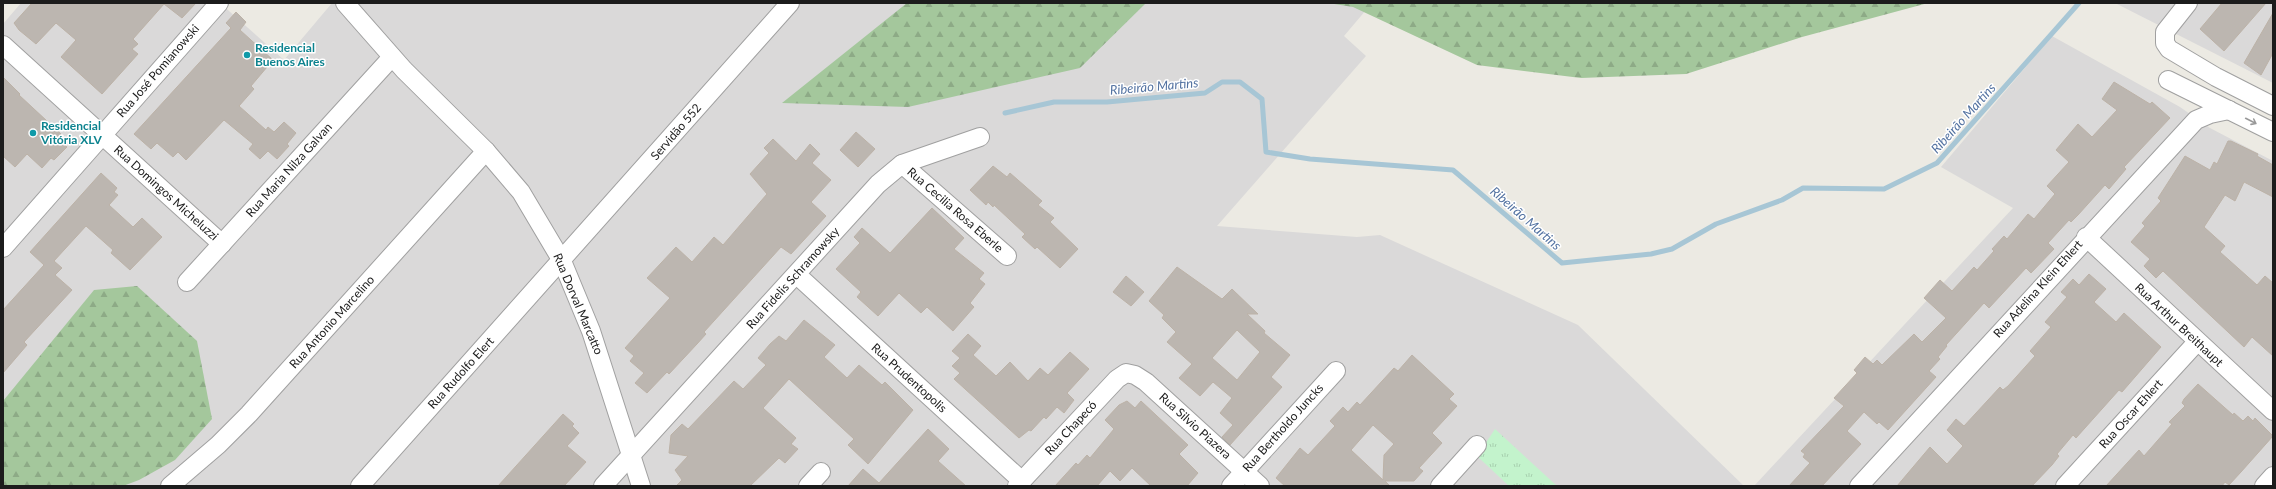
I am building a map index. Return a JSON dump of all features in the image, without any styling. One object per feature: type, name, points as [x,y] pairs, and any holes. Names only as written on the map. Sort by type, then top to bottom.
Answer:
[{"type":"street","name":"Rua José Pomianowski","points":[[3,248],[219,3]]},
{"type":"street","name":"Rua Dorval Marcatto","points":[[344,3],[392,57],[486,151],[521,192],[562,261],[592,331],[641,486]]},
{"type":"street","name":"Servidão 552","points":[[562,261],[790,3]]},
{"type":"street","points":[[2188,3],[2168,25],[2165,32],[2165,43],[2169,49],[2239,89],[2273,106]]},
{"type":"street","name":"Rua Domingos Micheluzzi","points":[[3,45],[222,244]]},
{"type":"street","name":"Rua Maria Nilza Galvan","points":[[187,282],[392,57]]},
{"type":"street","points":[[2168,80],[2273,132]]},
{"type":"street","points":[[2228,110],[2239,89]]},
{"type":"street","name":"Rua Adelina Klein Ehlert","points":[[1859,486],[2086,237],[2196,120],[2210,114],[2228,110]]},
{"type":"street","name":"Rua Fidelis Schramowsky","points":[[603,486],[797,275],[878,184],[902,164],[980,137]]},
{"type":"street","name":"Rua Antonio Marcelino","points":[[170,486],[218,444],[249,414],[486,151]]},
{"type":"street","name":"Rua Cecilia Rosa Eberle","points":[[902,164],[1008,256]]},
{"type":"street","name":"Rua Arthur Breithaupt","points":[[2086,237],[2273,412]]},
{"type":"street","name":"Rua Rudolfo Elert","points":[[360,486],[562,261]]},
{"type":"street","name":"Rua Prudentopolis","points":[[797,275],[1019,483]]},
{"type":"street","name":"Rua Oscar Ehlert","points":[[2064,486],[2197,342]]},
{"type":"street","name":"Rua Bertholdo Juncks","points":[[1231,486],[1336,371]]},
{"type":"street","name":"Rua Chapecó","points":[[1019,483],[1117,379],[1126,373]]},
{"type":"street","name":"Rua Silvio Piazera","points":[[1126,373],[1135,375],[1146,382],[1260,486]]},
{"type":"street","points":[[1440,486],[1477,445]]},
{"type":"street","points":[[808,486],[821,472]]},
{"type":"street","points":[[2264,486],[2273,476]]},
{"type":"shaded area","points":[[21,3],[220,3],[284,60],[332,3],[1372,3],[1344,36],[1366,56],[1217,226],[1357,237],[1380,235],[1578,325],[1744,486],[3,486],[3,24]]},
{"type":"shaded area","points":[[2115,3],[2273,3],[2273,83]]},
{"type":"shaded area","points":[[2052,36],[2180,107],[2210,128],[2273,161],[2273,486],[1754,486],[2013,208],[1941,167]]},
{"type":"green space","points":[[907,3],[1146,3],[1080,68],[908,107],[782,103]]},
{"type":"green space","points":[[1328,3],[1928,3],[1802,37],[1686,74],[1581,78],[1477,65],[1353,7]]},
{"type":"green space","points":[[137,286],[197,341],[212,419],[175,460],[139,480],[123,486],[3,486],[3,401],[94,290]]},
{"type":"green space","points":[[1495,429],[1557,486],[1509,486],[1477,456]]},
{"type":"building","points":[[32,3],[196,3],[182,18],[164,4],[133,39],[138,44],[132,49],[138,54],[102,94],[61,57],[76,40],[56,23],[36,44],[19,30],[14,23]]},
{"type":"building","points":[[2222,3],[2266,3],[2224,51],[2200,29]]},
{"type":"building","points":[[236,12],[246,22],[240,30],[273,60],[251,86],[254,89],[239,106],[266,130],[268,127],[274,132],[284,122],[296,133],[287,144],[289,146],[277,159],[268,151],[260,159],[249,149],[253,144],[224,120],[186,160],[178,152],[173,157],[157,143],[151,149],[134,134],[231,28],[226,23]]},
{"type":"building","points":[[2273,13],[2273,53],[2261,75],[2244,63]]},
{"type":"building","points":[[3,77],[20,94],[19,95],[61,134],[57,138],[67,147],[54,160],[51,158],[42,168],[27,154],[15,167],[3,156]]},
{"type":"building","points":[[2114,82],[2150,104],[2152,102],[2170,118],[2124,167],[2126,169],[2109,189],[2105,185],[2078,215],[2071,222],[2069,220],[2048,243],[2054,249],[2031,273],[2026,268],[1989,308],[1984,303],[1946,345],[1947,346],[1938,357],[1940,359],[1929,371],[1936,377],[1888,430],[1879,422],[1877,424],[1864,412],[1847,431],[1861,444],[1822,486],[1789,486],[1810,463],[1803,457],[1805,454],[1801,451],[1844,406],[1834,398],[1857,373],[1854,370],[1865,357],[1873,364],[1877,360],[1882,365],[1914,334],[1922,342],[1946,318],[1924,298],[1940,280],[1952,291],[1974,267],[1977,270],[1994,251],[1992,249],[2004,236],[2007,239],[2028,214],[2034,219],[2055,194],[2047,186],[2069,162],[2056,150],[2078,124],[2092,137],[2117,110],[2102,99]]},
{"type":"building","points":[[856,132],[875,149],[858,167],[840,150]]},
{"type":"building","points":[[773,139],[796,161],[810,144],[820,154],[812,163],[831,180],[811,202],[826,216],[791,254],[781,247],[704,332],[706,334],[697,344],[669,374],[667,372],[647,393],[635,383],[644,373],[630,361],[634,356],[625,348],[670,298],[647,278],[676,247],[692,262],[714,237],[723,245],[767,194],[750,174],[769,153],[764,148]]},
{"type":"building","points":[[2228,141],[2258,154],[2257,156],[2273,165],[2273,197],[2244,182],[2235,201],[2225,195],[2204,227],[2225,246],[2220,252],[2257,285],[2265,276],[2273,283],[2273,356],[2252,337],[2244,347],[2163,271],[2156,278],[2144,266],[2150,259],[2131,242],[2145,226],[2142,223],[2161,201],[2158,198],[2185,156],[2210,170],[2214,162],[2217,164]]},
{"type":"building","points":[[993,166],[1007,177],[1010,173],[1042,201],[1038,205],[1054,218],[1050,222],[1078,249],[1060,268],[1037,247],[1035,249],[1022,237],[1025,234],[994,205],[993,207],[988,202],[986,205],[970,190]]},
{"type":"building","points":[[101,173],[117,188],[114,192],[118,195],[109,205],[133,227],[142,218],[162,237],[130,270],[111,253],[113,250],[86,226],[54,261],[62,268],[55,275],[72,290],[24,342],[27,345],[3,373],[3,310],[44,265],[30,252]]},
{"type":"building","points":[[932,208],[964,238],[954,249],[984,273],[979,279],[985,284],[970,303],[974,307],[953,331],[927,307],[921,313],[899,293],[878,316],[857,297],[861,292],[836,269],[860,243],[854,237],[862,228],[890,253]]},
{"type":"building","points":[[1177,267],[1222,299],[1232,289],[1258,314],[1247,314],[1265,331],[1264,333],[1290,355],[1271,377],[1282,387],[1230,445],[1222,437],[1233,425],[1220,413],[1232,398],[1213,382],[1200,396],[1179,378],[1192,364],[1167,342],[1176,332],[1162,318],[1164,315],[1149,301]],"holes":[[[1237,330],[1260,352],[1237,380],[1212,358]]]},
{"type":"building","points":[[2089,274],[2106,289],[2094,302],[2116,322],[2124,313],[2161,347],[2122,392],[2119,390],[2076,438],[2073,435],[2057,454],[2059,456],[2052,465],[2032,486],[1897,486],[1930,447],[1947,464],[1963,446],[1947,430],[1956,419],[1964,426],[2000,387],[2003,390],[2008,386],[2035,356],[2030,351],[2051,327],[2045,322],[2067,297],[2061,292],[2073,279],[2079,285]]},
{"type":"building","points":[[1126,276],[1144,292],[1131,306],[1113,292]]},
{"type":"building","points":[[804,320],[835,345],[824,357],[847,378],[859,365],[882,385],[885,382],[913,410],[868,464],[848,445],[854,439],[789,379],[763,408],[796,438],[791,444],[798,449],[785,463],[779,458],[750,486],[676,486],[682,480],[675,470],[688,456],[669,453],[671,435],[682,424],[688,429],[734,381],[743,389],[766,365],[758,358],[770,344],[779,336],[786,341]]},
{"type":"building","points":[[968,334],[981,346],[973,355],[996,376],[1010,362],[1028,381],[1040,368],[1048,375],[1070,352],[1089,369],[1067,393],[1074,400],[1064,413],[1057,407],[1046,419],[1044,417],[1031,431],[1029,430],[1019,438],[954,379],[960,373],[952,366],[960,358],[952,351]]},
{"type":"building","points":[[1412,355],[1454,394],[1449,399],[1457,406],[1432,433],[1442,443],[1419,468],[1423,471],[1414,481],[1385,481],[1390,486],[1285,486],[1276,478],[1300,448],[1308,455],[1335,426],[1330,421],[1343,407],[1348,412],[1357,402],[1360,405],[1394,368],[1398,371]],"holes":[[[1373,425],[1394,444],[1384,455],[1383,480],[1351,450]]]},
{"type":"building","points":[[2198,384],[2233,415],[2234,413],[2243,421],[2248,416],[2253,421],[2255,418],[2273,436],[2229,485],[2225,482],[2222,486],[2106,486],[2139,450],[2144,456],[2172,424],[2169,422],[2185,406],[2182,403],[2184,399]]},
{"type":"building","points":[[1127,401],[1135,408],[1141,401],[1188,445],[1179,454],[1198,473],[1187,486],[1151,486],[1132,468],[1120,481],[1110,471],[1097,486],[1055,486],[1076,463],[1078,465],[1087,455],[1090,458],[1114,429],[1105,420],[1119,405]]},
{"type":"building","points":[[563,414],[574,424],[572,426],[579,433],[567,446],[586,462],[564,486],[498,486]]},
{"type":"building","points":[[928,429],[949,449],[938,461],[966,486],[848,486],[863,469],[879,483]]},
{"type":"waterway","name":"Ribeirão Martins","points":[[1005,113],[1054,102],[1107,102],[1205,93],[1222,82],[1240,82],[1262,99],[1266,152],[1310,159],[1453,170],[1562,263],[1651,254],[1672,249],[1716,224],[1782,200],[1803,188],[1884,189],[1937,163],[2079,3]]},
{"type":"place","name":"Residencial Buenos Aires","points":[[247,55]]},
{"type":"place","name":"Residencial Vitória XLV","points":[[33,133]]}]
